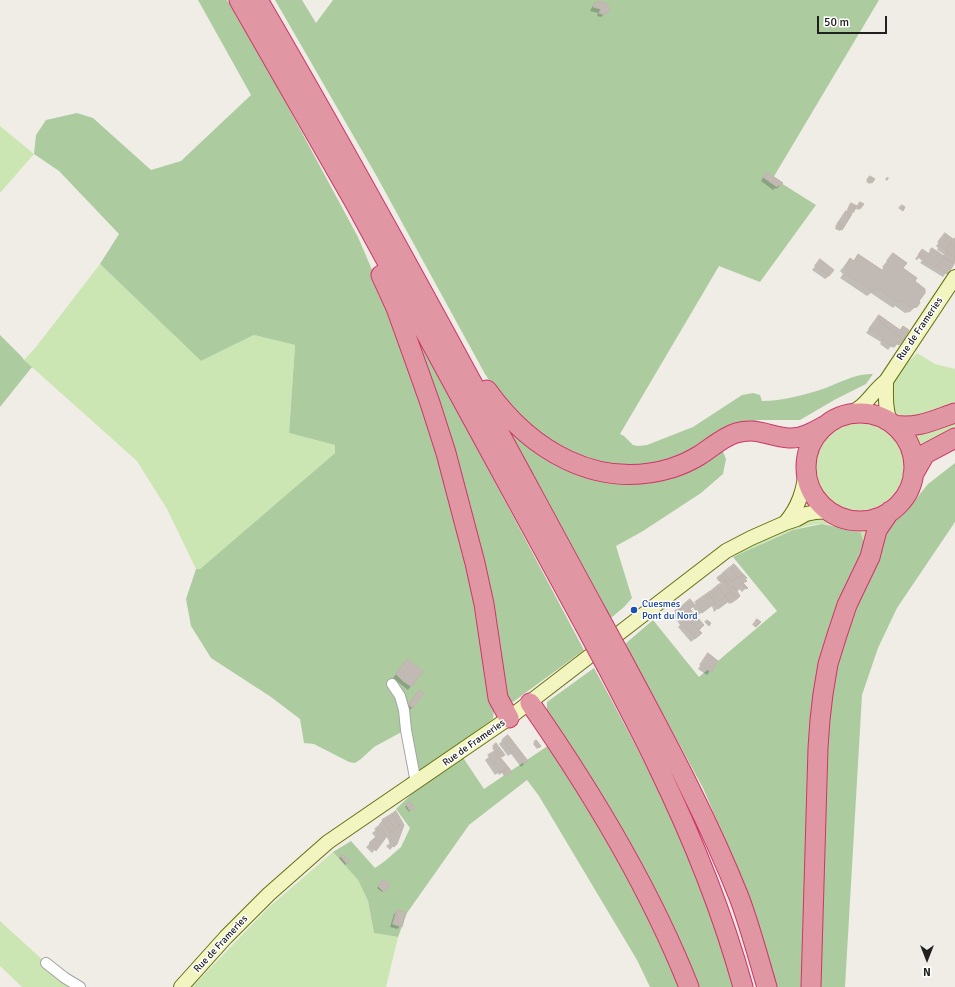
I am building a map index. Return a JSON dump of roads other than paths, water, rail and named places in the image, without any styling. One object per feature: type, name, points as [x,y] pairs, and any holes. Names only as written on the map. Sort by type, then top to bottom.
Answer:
[{"type":"highway","points":[[239,0],[614,662],[698,804],[739,898],[756,947],[767,987]]},
{"type":"highway","points":[[258,0],[370,195],[461,363],[591,620]]},
{"type":"highway","points":[[355,203],[359,223],[396,308],[446,453],[475,563],[486,619],[498,698],[509,718]]},
{"type":"highway","points":[[461,363],[481,382],[499,408],[518,427],[538,443],[557,455],[578,465],[598,471],[622,474],[647,473],[673,467],[698,456],[720,441],[734,434],[746,431],[760,431],[791,438],[802,436],[837,418],[849,414],[859,413],[881,417],[902,433],[908,442],[914,464],[910,486],[905,496],[890,511],[877,530],[870,557],[845,612],[828,664],[818,741],[811,987]]},
{"type":"highway","points":[[892,424],[905,427],[915,426],[955,413]]},
{"type":"highway","points":[[826,425],[817,434],[807,457],[806,469],[811,488],[816,497],[830,511],[849,519],[860,520],[880,516],[890,511]]},
{"type":"highway","points":[[913,475],[926,454],[955,438]]},
{"type":"highway","points":[[614,662],[658,766],[679,811],[717,905],[734,953],[743,987]]},
{"type":"highway","points":[[530,703],[560,746],[600,809],[644,889],[689,987]]},
{"type":"main road","name":"Rue de Frameries","points":[[849,414],[862,407],[877,388],[886,381],[955,277]]},
{"type":"main road","points":[[886,381],[885,401],[887,412],[892,424]]},
{"type":"main road","points":[[785,523],[792,515],[802,494],[806,469]]},
{"type":"main road","name":"Rue de Frameries","points":[[181,987],[226,937],[269,894],[328,842],[416,783],[530,703],[726,551],[751,538],[806,514],[830,511]]},
{"type":"street","points":[[392,684],[400,696],[404,710],[406,730],[416,783]]},
{"type":"street","points":[[46,963],[65,978],[80,987]]},
{"type":"place","name":"Cuesmes Pont du Nord","points":[[634,610]]}]
